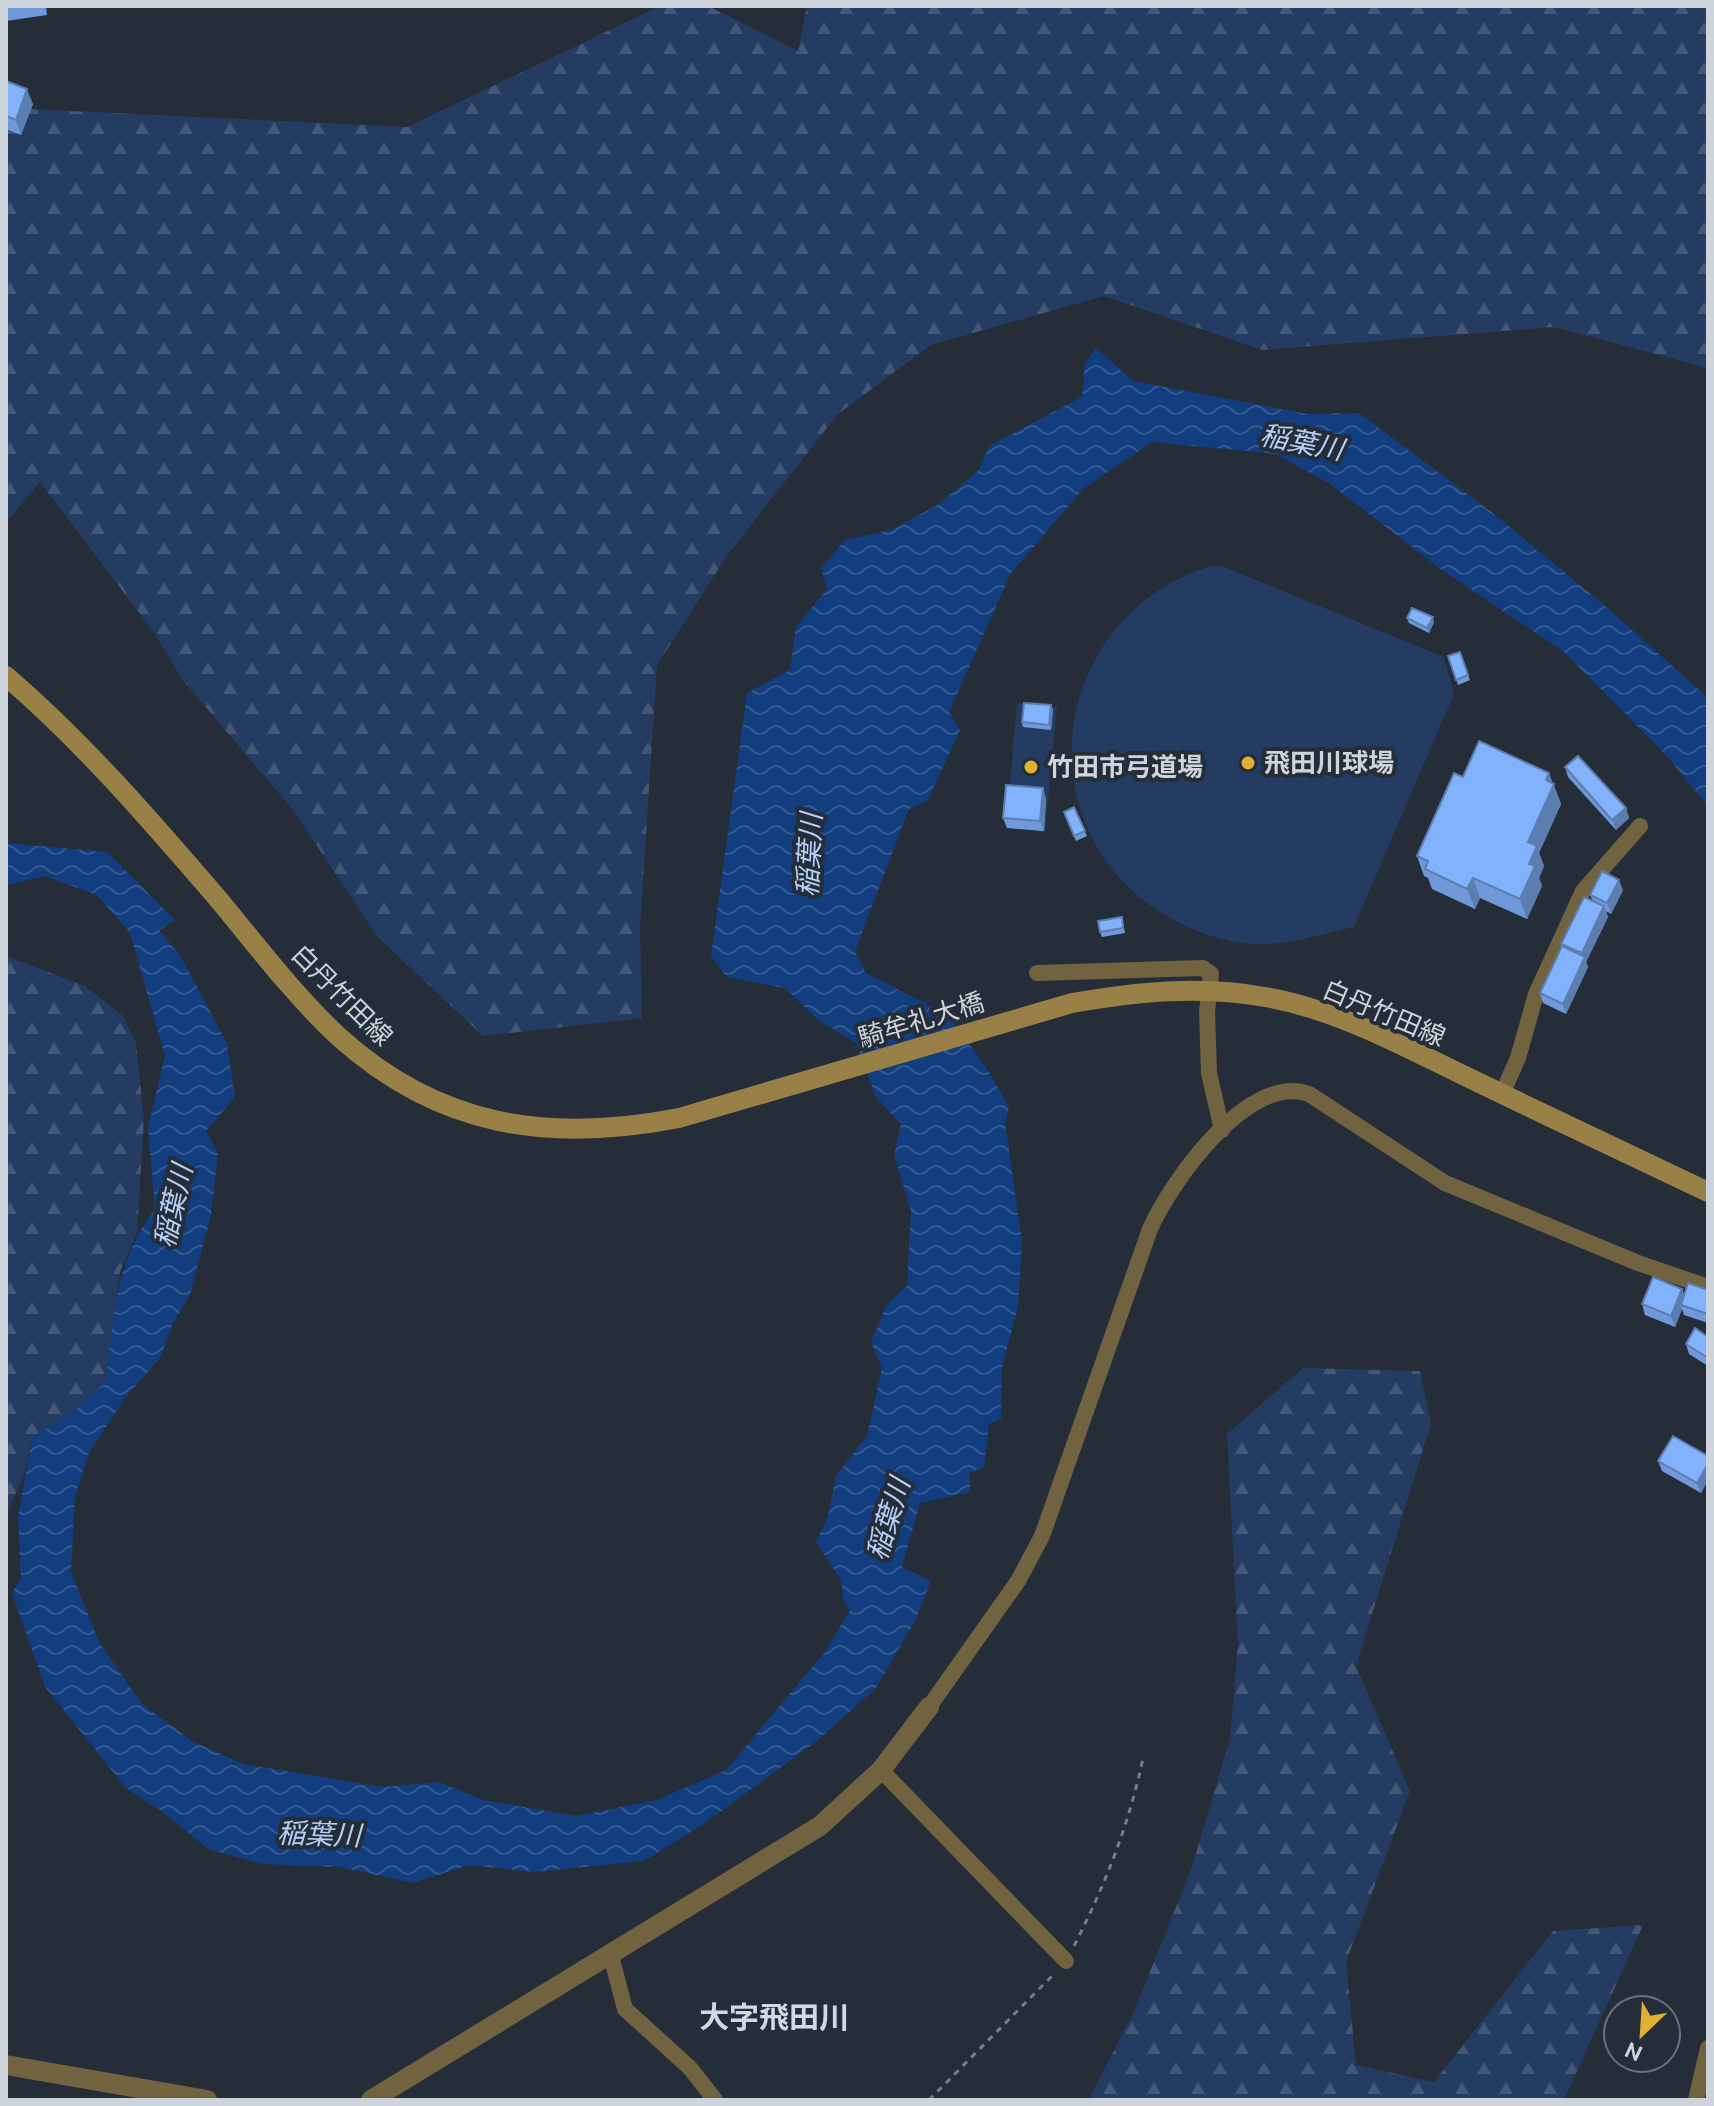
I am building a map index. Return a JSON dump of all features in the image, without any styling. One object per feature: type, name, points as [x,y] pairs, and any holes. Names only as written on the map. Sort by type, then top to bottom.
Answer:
[{"type":"main road","name":"白丹竹田線","points":[[6,676],[45,710],[111,777],[338,1036],[396,1080],[421,1092],[459,1110],[494,1121],[561,1130],[599,1131],[679,1118],[841,1072]]},
{"type":"main road","name":"白丹竹田線","points":[[1016,1019],[1072,1003],[1129,994],[1210,990],[1266,997],[1328,1014],[1708,1192]]},
{"type":"main road","name":"騎牟礼大橋","points":[[841,1072],[1016,1019]]},
{"type":"street","points":[[1502,1094],[1518,1058],[1536,994],[1583,891],[1640,826]]},
{"type":"street","points":[[1037,973],[1190,965],[1211,974],[1207,1012],[1209,1073],[1222,1130]]},
{"type":"street","points":[[371,2100],[820,1826],[881,1770],[1018,1581],[1042,1536],[1150,1229],[1170,1187],[1222,1130],[1265,1098],[1303,1092],[1445,1183],[1638,1263],[1708,1287]]},
{"type":"street","points":[[881,1770],[1066,1961]]},
{"type":"street","points":[[610,1952],[625,2009],[690,2068],[715,2100]]},
{"type":"street","points":[[1696,2100],[1708,2048]]},
{"type":"street","points":[[6,2065],[207,2100]]},
{"type":"path","points":[[929,2100],[1066,1961],[1109,1877],[1135,1799],[1143,1758]]},
{"type":"green space","points":[[660,6],[708,6],[798,51],[807,6],[1708,6],[1708,368],[1554,327],[1262,350],[1104,296],[931,345],[838,414],[728,554],[657,665],[640,928],[642,1018],[483,1036],[377,936],[294,811],[182,679],[153,631],[40,482],[6,522],[6,108],[407,127]]},
{"type":"green space","name":"飛田川球場","points":[[1211,566],[1222,566],[1444,657],[1454,694],[1354,927],[1271,944],[1248,944],[1203,933],[1172,919],[1123,882],[1091,836],[1074,784],[1073,730],[1087,678],[1114,631],[1156,592]]},
{"type":"green space","name":"竹田市弓道場","points":[[1017,703],[1057,707],[1045,832],[1006,828]]},
{"type":"green space","points":[[6,956],[85,986],[123,1016],[136,1043],[144,1120],[137,1232],[120,1272],[106,1383],[73,1412],[32,1438],[23,1477],[6,1516]]},
{"type":"green space","points":[[1303,1368],[1420,1371],[1431,1424],[1356,1666],[1410,1791],[1346,1962],[1356,2065],[1434,2082],[1553,1931],[1643,1925],[1612,1994],[1602,1994],[1602,2016],[1564,2100],[1089,2100],[1136,2007],[1192,1867],[1230,1738],[1238,1644],[1227,1434]]},
{"type":"water","name":"稲葉川","points":[[1096,348],[1133,381],[1307,414],[1359,413],[1494,514],[1611,611],[1708,698],[1708,806],[1665,754],[1564,652],[1442,570],[1330,484],[1276,454],[1152,442],[1083,489],[1011,573],[949,712],[960,730],[928,800],[909,809],[855,951],[866,973],[948,1015],[987,1069],[1009,1107],[1005,1122],[1022,1242],[1018,1306],[1002,1368],[1001,1419],[989,1424],[984,1468],[970,1472],[970,1492],[920,1503],[902,1567],[931,1581],[915,1621],[876,1688],[817,1741],[702,1825],[644,1861],[535,1872],[469,1865],[413,1883],[340,1867],[262,1864],[208,1849],[172,1819],[125,1787],[45,1687],[12,1593],[21,1578],[18,1518],[32,1438],[73,1412],[106,1382],[118,1291],[131,1249],[155,1209],[148,1128],[165,1056],[130,933],[97,895],[45,876],[6,885],[6,843],[107,852],[175,920],[159,930],[181,957],[227,1044],[235,1097],[206,1131],[218,1153],[211,1215],[190,1295],[173,1323],[160,1358],[124,1399],[89,1453],[75,1496],[71,1572],[99,1642],[142,1704],[192,1741],[243,1764],[383,1787],[439,1782],[483,1800],[576,1816],[657,1800],[726,1770],[825,1652],[850,1610],[843,1599],[841,1580],[816,1542],[828,1516],[836,1476],[867,1436],[882,1368],[871,1342],[886,1306],[907,1286],[911,1211],[894,1155],[901,1124],[876,1097],[856,1043],[817,1019],[785,988],[727,977],[711,956],[747,693],[790,670],[796,627],[827,589],[821,568],[845,540],[891,530],[936,506],[978,471],[989,446],[1082,397],[1085,364]]},
{"type":"building","points":[[6,81],[27,89],[16,120],[6,116]]},
{"type":"building","points":[[1412,608],[1433,617],[1427,628],[1407,618]]},
{"type":"building","points":[[1460,652],[1468,675],[1456,680],[1448,656]]},
{"type":"building","points":[[1024,703],[1051,705],[1049,725],[1022,722]]},
{"type":"building","points":[[1479,741],[1549,773],[1546,780],[1554,784],[1528,842],[1537,846],[1529,864],[1535,866],[1520,899],[1473,878],[1467,889],[1425,869],[1428,861],[1417,856],[1454,773],[1463,777]]},
{"type":"building","points":[[1578,756],[1626,808],[1612,820],[1565,767]]},
{"type":"building","points":[[1006,785],[1043,788],[1040,821],[1003,818]]},
{"type":"building","points":[[1074,807],[1085,831],[1074,836],[1064,812]]},
{"type":"building","points":[[1602,871],[1619,880],[1607,903],[1590,895]]},
{"type":"building","points":[[1584,897],[1604,906],[1582,953],[1561,944]]},
{"type":"building","points":[[1122,917],[1123,928],[1100,932],[1098,921]]},
{"type":"building","points":[[1562,946],[1585,957],[1563,1004],[1540,993]]},
{"type":"building","points":[[1653,1277],[1682,1289],[1671,1316],[1642,1304]]},
{"type":"building","points":[[1688,1283],[1708,1290],[1708,1314],[1681,1305]]},
{"type":"building","points":[[1695,1328],[1708,1337],[1708,1358],[1686,1344]]},
{"type":"building","points":[[1673,1436],[1708,1456],[1708,1464],[1697,1483],[1658,1461]]},
{"type":"place","name":"飛田川球場","points":[[1248,763]]},
{"type":"place","name":"竹田市弓道場","points":[[1031,767]]},
{"type":"district","name":"大字飛田川","points":[[774,2018]]}]
